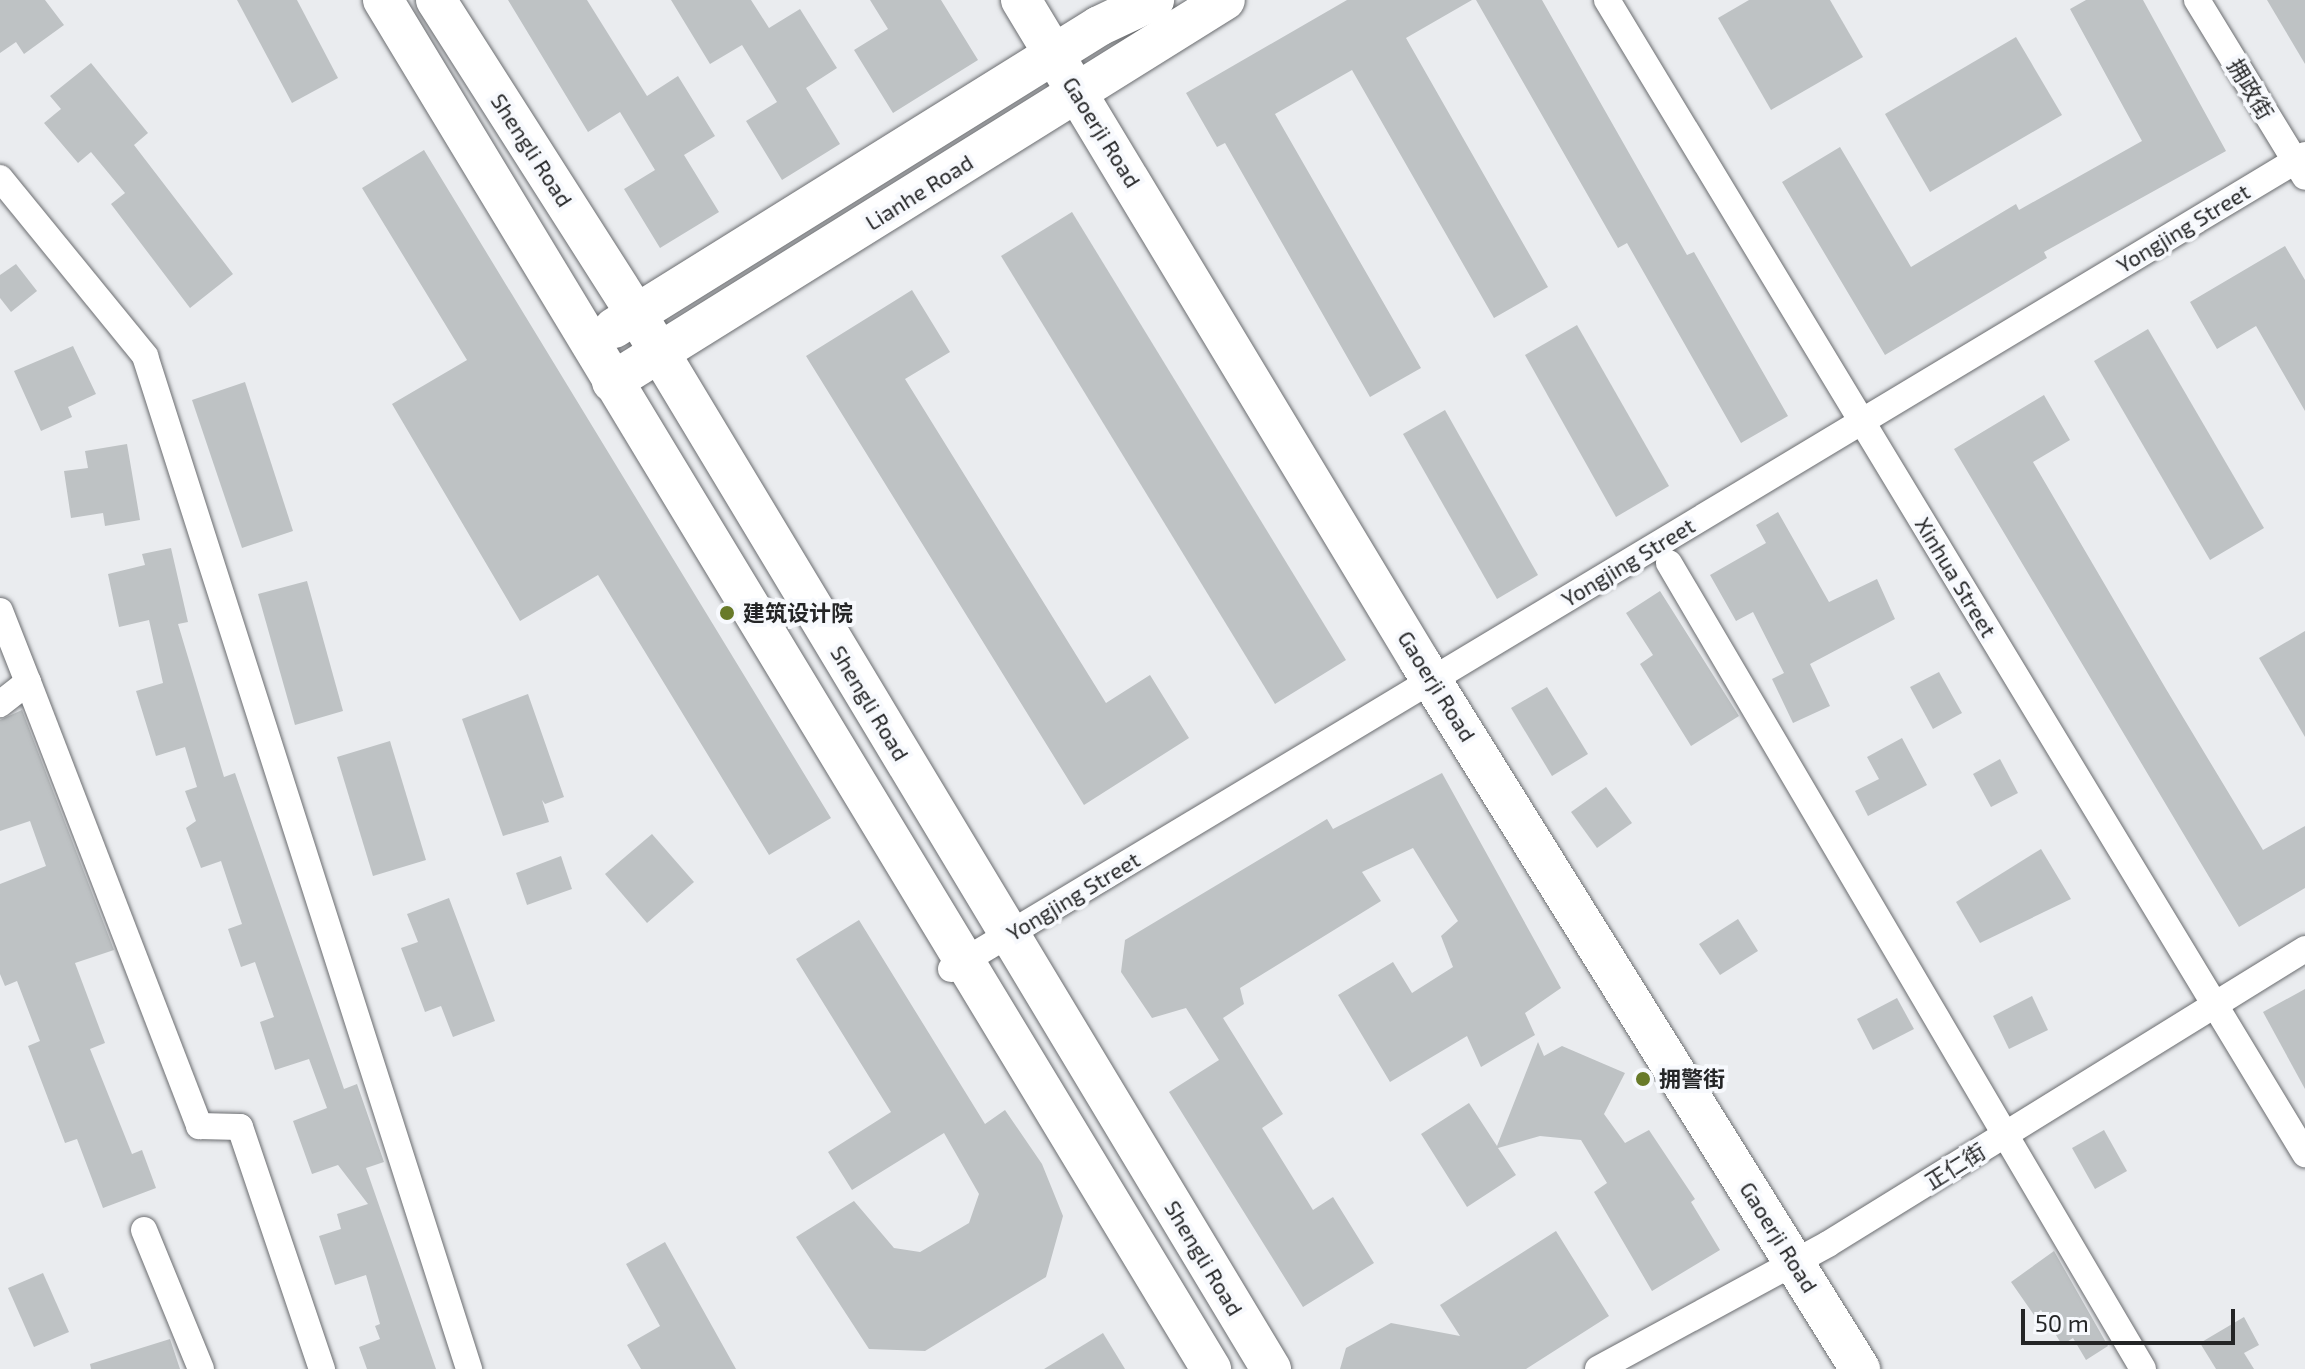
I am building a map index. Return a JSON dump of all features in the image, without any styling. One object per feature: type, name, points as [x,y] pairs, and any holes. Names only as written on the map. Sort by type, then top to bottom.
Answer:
[{"type":"main road","points":[[383,0],[958,965],[1211,1369]]},
{"type":"main road","name":"Shengli Road","points":[[436,0],[637,315],[1271,1369]]},
{"type":"main road","name":"Gaoerji Road","points":[[1021,0],[1432,680],[1860,1369]]},
{"type":"main road","name":"Lianhe Road","points":[[587,342],[637,315],[1054,54],[1154,0]]},
{"type":"main road","name":"Lianhe Road","points":[[612,382],[1079,94],[1225,0]]},
{"type":"street","name":"Xinhua Street","points":[[1607,0],[2305,1154]]},
{"type":"street","name":"拥政街","points":[[2197,0],[2302,165]]},
{"type":"street","name":"Yongjing Street","points":[[958,965],[1862,421],[2302,165]]},
{"type":"street","points":[[0,178],[145,356],[469,1369]]},
{"type":"street","points":[[1669,563],[2143,1369]]},
{"type":"street","points":[[0,611],[199,1126],[240,1127],[322,1369]]},
{"type":"street","points":[[0,704],[28,682]]},
{"type":"street","name":"正仁街","points":[[1598,1369],[1795,1262],[2305,949]]},
{"type":"street","points":[[144,1230],[201,1369]]},
{"type":"building","points":[[0,0],[45,0],[64,25],[24,54],[16,42],[0,53]]},
{"type":"building","points":[[237,0],[297,0],[338,78],[292,103]]},
{"type":"building","points":[[508,0],[587,0],[647,96],[678,76],[715,136],[684,155],[719,212],[660,248],[624,189],[655,170],[620,112],[588,132]]},
{"type":"building","points":[[671,0],[751,0],[769,28],[800,9],[837,68],[806,88],[840,144],[782,180],[746,121],[777,102],[742,45],[710,64]]},
{"type":"building","points":[[870,0],[941,0],[978,60],[893,113],[854,50],[888,29]]},
{"type":"building","points":[[1347,0],[1472,0],[1406,38],[1548,287],[1494,318],[1352,70],[1275,114],[1421,368],[1370,397],[1225,143],[1217,147],[1186,93]]},
{"type":"building","points":[[1476,0],[1542,0],[1687,255],[1694,252],[1788,416],[1741,443],[1627,243],[1618,248]]},
{"type":"building","points":[[1749,0],[1830,0],[1863,57],[1771,110],[1718,18]]},
{"type":"building","points":[[2086,0],[2143,0],[2226,151],[2044,252],[2047,258],[1885,355],[1782,182],[1840,147],[1911,267],[2016,204],[2019,210],[2142,141],[2070,9]]},
{"type":"building","points":[[2267,0],[2305,0],[2305,64]]},
{"type":"building","points":[[2016,37],[2062,115],[1930,192],[1885,114]]},
{"type":"building","points":[[91,63],[148,133],[134,145],[233,274],[190,308],[111,204],[125,193],[91,152],[78,163],[44,123],[61,109],[50,96]]},
{"type":"building","points":[[424,150],[831,818],[769,855],[598,575],[520,621],[392,404],[467,360],[362,188]]},
{"type":"building","points":[[1072,212],[1346,660],[1275,704],[1001,256]]},
{"type":"building","points":[[2285,246],[2305,280],[2305,411],[2256,326],[2217,349],[2190,302]]},
{"type":"building","points":[[16,264],[37,291],[11,312],[0,298],[0,275]]},
{"type":"building","points":[[912,290],[950,352],[905,379],[1106,703],[1150,675],[1189,738],[1084,805],[806,356]]},
{"type":"building","points":[[1577,325],[1669,486],[1616,517],[1525,355]]},
{"type":"building","points":[[2148,329],[2264,528],[2210,560],[2094,361]]},
{"type":"building","points":[[73,346],[96,394],[68,407],[72,417],[41,431],[14,371]]},
{"type":"building","points":[[245,382],[293,531],[242,548],[192,400]]},
{"type":"building","points":[[2044,395],[2070,440],[2033,462],[2263,850],[2305,826],[2305,888],[2239,927],[1954,449]]},
{"type":"building","points":[[1445,410],[1538,575],[1497,599],[1403,434]]},
{"type":"building","points":[[127,444],[140,520],[105,526],[103,513],[71,518],[64,471],[88,468],[85,451]]},
{"type":"building","points":[[1778,512],[1829,602],[1877,579],[1895,619],[1810,664],[1830,706],[1793,723],[1772,679],[1784,673],[1753,612],[1736,621],[1710,575],[1766,543],[1756,525]]},
{"type":"building","points":[[171,548],[188,622],[178,624],[224,777],[235,773],[344,1089],[357,1084],[384,1162],[366,1168],[436,1369],[367,1369],[359,1347],[380,1339],[375,1326],[380,1324],[366,1275],[335,1285],[319,1236],[341,1229],[337,1214],[368,1204],[338,1165],[312,1174],[293,1121],[327,1108],[309,1059],[275,1070],[260,1022],[274,1017],[255,962],[241,967],[228,929],[242,924],[221,861],[201,868],[186,828],[196,821],[185,791],[197,787],[185,747],[156,756],[136,691],[163,683],[149,620],[119,627],[108,574],[145,565],[142,554]]},
{"type":"building","points":[[307,581],[343,711],[295,725],[258,594]]},
{"type":"building","points":[[1660,591],[1739,716],[1691,746],[1640,664],[1653,655],[1626,613]]},
{"type":"building","points":[[2305,631],[2305,737],[2259,658]]},
{"type":"building","points":[[1939,672],[1962,713],[1933,729],[1910,687]]},
{"type":"building","points":[[1547,687],[1588,754],[1552,776],[1511,708]]},
{"type":"building","points":[[528,694],[564,797],[545,804],[542,800],[549,822],[503,836],[462,719]]},
{"type":"building","points":[[22,710],[114,950],[75,963],[105,1043],[90,1049],[132,1154],[142,1150],[156,1188],[103,1208],[77,1139],[65,1143],[28,1046],[40,1041],[17,981],[5,986],[0,974],[0,884],[46,866],[30,821],[0,831],[0,720]]},
{"type":"building","points":[[1902,738],[1927,785],[1868,816],[1855,791],[1879,779],[1867,757]]},
{"type":"building","points":[[390,741],[426,860],[373,876],[337,757]]},
{"type":"building","points":[[2000,759],[2018,793],[1991,807],[1973,774]]},
{"type":"building","points":[[1442,773],[1561,988],[1525,1013],[1535,1035],[1481,1067],[1467,1036],[1390,1082],[1338,995],[1393,962],[1412,993],[1453,967],[1441,936],[1458,921],[1413,848],[1362,872],[1381,901],[1240,988],[1244,1004],[1223,1018],[1283,1114],[1262,1128],[1313,1210],[1333,1197],[1374,1263],[1303,1307],[1169,1092],[1219,1060],[1186,1008],[1152,1018],[1121,972],[1125,940],[1327,819],[1333,829]]},
{"type":"building","points":[[1606,787],[1632,823],[1597,848],[1571,812]]},
{"type":"building","points":[[652,834],[694,882],[647,923],[605,874]]},
{"type":"building","points":[[2041,849],[2071,899],[1980,943],[1956,902]]},
{"type":"building","points":[[561,856],[572,889],[527,905],[516,873]]},
{"type":"building","points":[[449,898],[495,1021],[453,1037],[441,1006],[425,1012],[401,948],[418,942],[407,914]]},
{"type":"building","points":[[1738,919],[1758,951],[1720,975],[1699,944]]},
{"type":"building","points":[[859,920],[985,1124],[1005,1110],[1042,1164],[1063,1216],[1046,1277],[925,1351],[869,1349],[796,1237],[854,1201],[894,1248],[920,1252],[969,1223],[979,1194],[944,1133],[852,1190],[828,1152],[891,1112],[796,959]]},
{"type":"building","points":[[2305,989],[2305,1089],[2263,1012]]},
{"type":"building","points":[[2032,996],[2048,1030],[2009,1049],[1993,1016]]},
{"type":"building","points":[[1897,998],[1914,1029],[1873,1050],[1857,1019]]},
{"type":"building","points":[[1538,1042],[1544,1056],[1562,1046],[1625,1073],[1604,1114],[1625,1143],[1649,1130],[1695,1199],[1691,1202],[1720,1250],[1652,1291],[1594,1192],[1607,1183],[1581,1140],[1540,1136],[1498,1148],[1516,1175],[1467,1207],[1421,1134],[1469,1103],[1497,1146]]},
{"type":"building","points":[[2104,1130],[2127,1171],[2095,1189],[2072,1148]]},
{"type":"building","points":[[1556,1231],[1609,1316],[1526,1369],[1340,1369],[1346,1348],[1391,1323],[1460,1336],[1440,1305]]},
{"type":"building","points":[[665,1242],[736,1369],[641,1369],[627,1345],[660,1326],[626,1264]]},
{"type":"building","points":[[2054,1251],[2108,1346],[2086,1360],[2073,1338],[2062,1345],[2041,1310],[2034,1315],[2011,1282]]},
{"type":"building","points":[[43,1273],[69,1332],[34,1347],[8,1288]]},
{"type":"building","points":[[2244,1317],[2259,1345],[2244,1353],[2254,1369],[2216,1369],[2200,1343]]},
{"type":"building","points":[[1103,1333],[1125,1369],[1044,1369]]},
{"type":"building","points":[[170,1339],[180,1369],[91,1369],[90,1364]]},
{"type":"place","name":"建筑设计院","points":[[727,613]]},
{"type":"place","name":"拥警街","points":[[1643,1079]]}]
